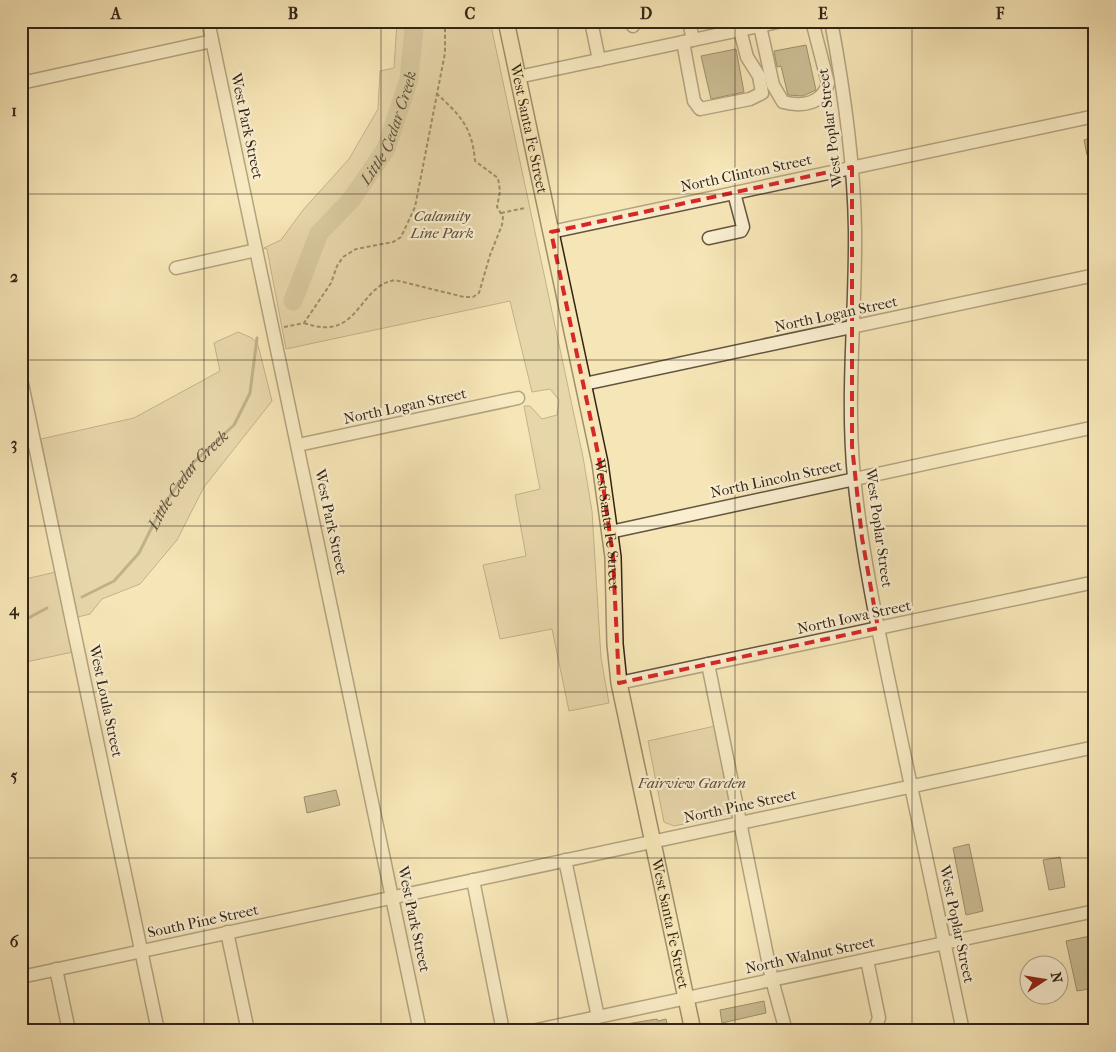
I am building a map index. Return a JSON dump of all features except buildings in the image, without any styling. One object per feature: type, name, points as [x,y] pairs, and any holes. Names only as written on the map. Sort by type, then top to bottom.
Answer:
[{"type":"main road","name":"West Santa Fe Street","points":[[506,21],[600,463],[610,532],[614,644],[619,683],[692,1031]]},
{"type":"street","name":"West Park Street","points":[[208,21],[420,1031]]},
{"type":"street","points":[[590,21],[599,60]]},
{"type":"street","points":[[689,21],[688,41],[694,101],[700,109],[750,99],[762,94],[759,76],[747,56],[740,30]]},
{"type":"street","points":[[518,77],[782,21]]},
{"type":"street","points":[[760,26],[773,85],[783,102],[794,105],[813,102],[826,93],[828,83],[812,21]]},
{"type":"street","name":"West Poplar Street","points":[[831,21],[842,81],[852,167],[855,253],[851,412],[855,478],[862,538],[878,628],[963,1031]]},
{"type":"street","points":[[21,82],[212,41]]},
{"type":"street","points":[[828,83],[842,81]]},
{"type":"street","name":"North Clinton Street","points":[[551,232],[1095,116]]},
{"type":"street","points":[[709,238],[741,231],[743,227],[734,192]]},
{"type":"street","points":[[176,268],[256,250]]},
{"type":"street","name":"North Logan Street","points":[[584,384],[1095,275]]},
{"type":"street","name":"West Loula Street","points":[[21,379],[158,1031]]},
{"type":"street","name":"North Logan Street","points":[[298,445],[518,398]]},
{"type":"street","name":"North Lincoln Street","points":[[610,532],[1095,427]]},
{"type":"street","name":"North Iowa Street","points":[[619,683],[1095,582]]},
{"type":"street","points":[[708,664],[772,980],[786,1031]]},
{"type":"street","name":"North Pine Street","points":[[392,897],[1095,746]]},
{"type":"street","points":[[565,860],[598,1017]]},
{"type":"street","points":[[473,880],[503,1031]]},
{"type":"street","name":"South Pine Street","points":[[21,977],[392,897]]},
{"type":"street","name":"North Walnut Street","points":[[532,1031],[1095,911]]},
{"type":"street","points":[[227,932],[248,1031]]},
{"type":"street","points":[[867,960],[879,1018],[874,1031]]},
{"type":"street","points":[[56,969],[69,1031]]},
{"type":"path","points":[[304,323],[331,283],[337,266],[343,257],[356,249],[393,242],[401,237],[415,206],[436,93],[446,53],[445,21]]},
{"type":"path","points":[[282,328],[304,323],[319,328],[338,325],[361,308],[379,286],[394,280],[464,297],[473,297],[479,293],[483,285],[490,254],[502,225],[501,213],[497,207],[500,191],[498,178],[475,162],[469,129],[452,108],[436,93]]},
{"type":"path","points":[[501,213],[525,208]]},
{"type":"highlighted area","points":[[852,167],[852,446],[862,538],[878,628],[619,683],[613,557],[600,463],[551,232]]},
{"type":"green space","name":"Calamity Line Park","points":[[397,21],[490,21],[583,457],[592,511],[601,658],[609,703],[569,711],[552,629],[500,639],[483,565],[526,556],[515,495],[540,489],[524,406],[530,406],[542,419],[557,415],[559,400],[550,389],[532,392],[510,301],[286,349],[267,249],[264,248],[281,240],[303,210],[349,159],[378,109],[380,71],[394,68]]},
{"type":"green space","points":[[238,332],[252,338],[258,345],[272,401],[204,487],[177,540],[140,584],[102,599],[90,614],[78,617],[41,439],[134,418],[220,371],[214,343]]},
{"type":"green space","points":[[56,572],[73,652],[21,663],[21,580]]},
{"type":"green space","name":"Fairview Garden","points":[[715,726],[734,814],[674,826],[664,822],[648,741]]},
{"type":"waterway","name":"Little Cedar Creek","points":[[293,301],[319,233],[351,200],[386,149],[409,79],[414,29],[409,21]]},
{"type":"waterway","name":"Little Cedar Creek","points":[[82,597],[114,581],[139,553],[161,509],[193,463],[234,425],[250,393],[257,338]]},
{"type":"waterway","name":"Little Cedar Creek","points":[[21,622],[47,608]]}]
